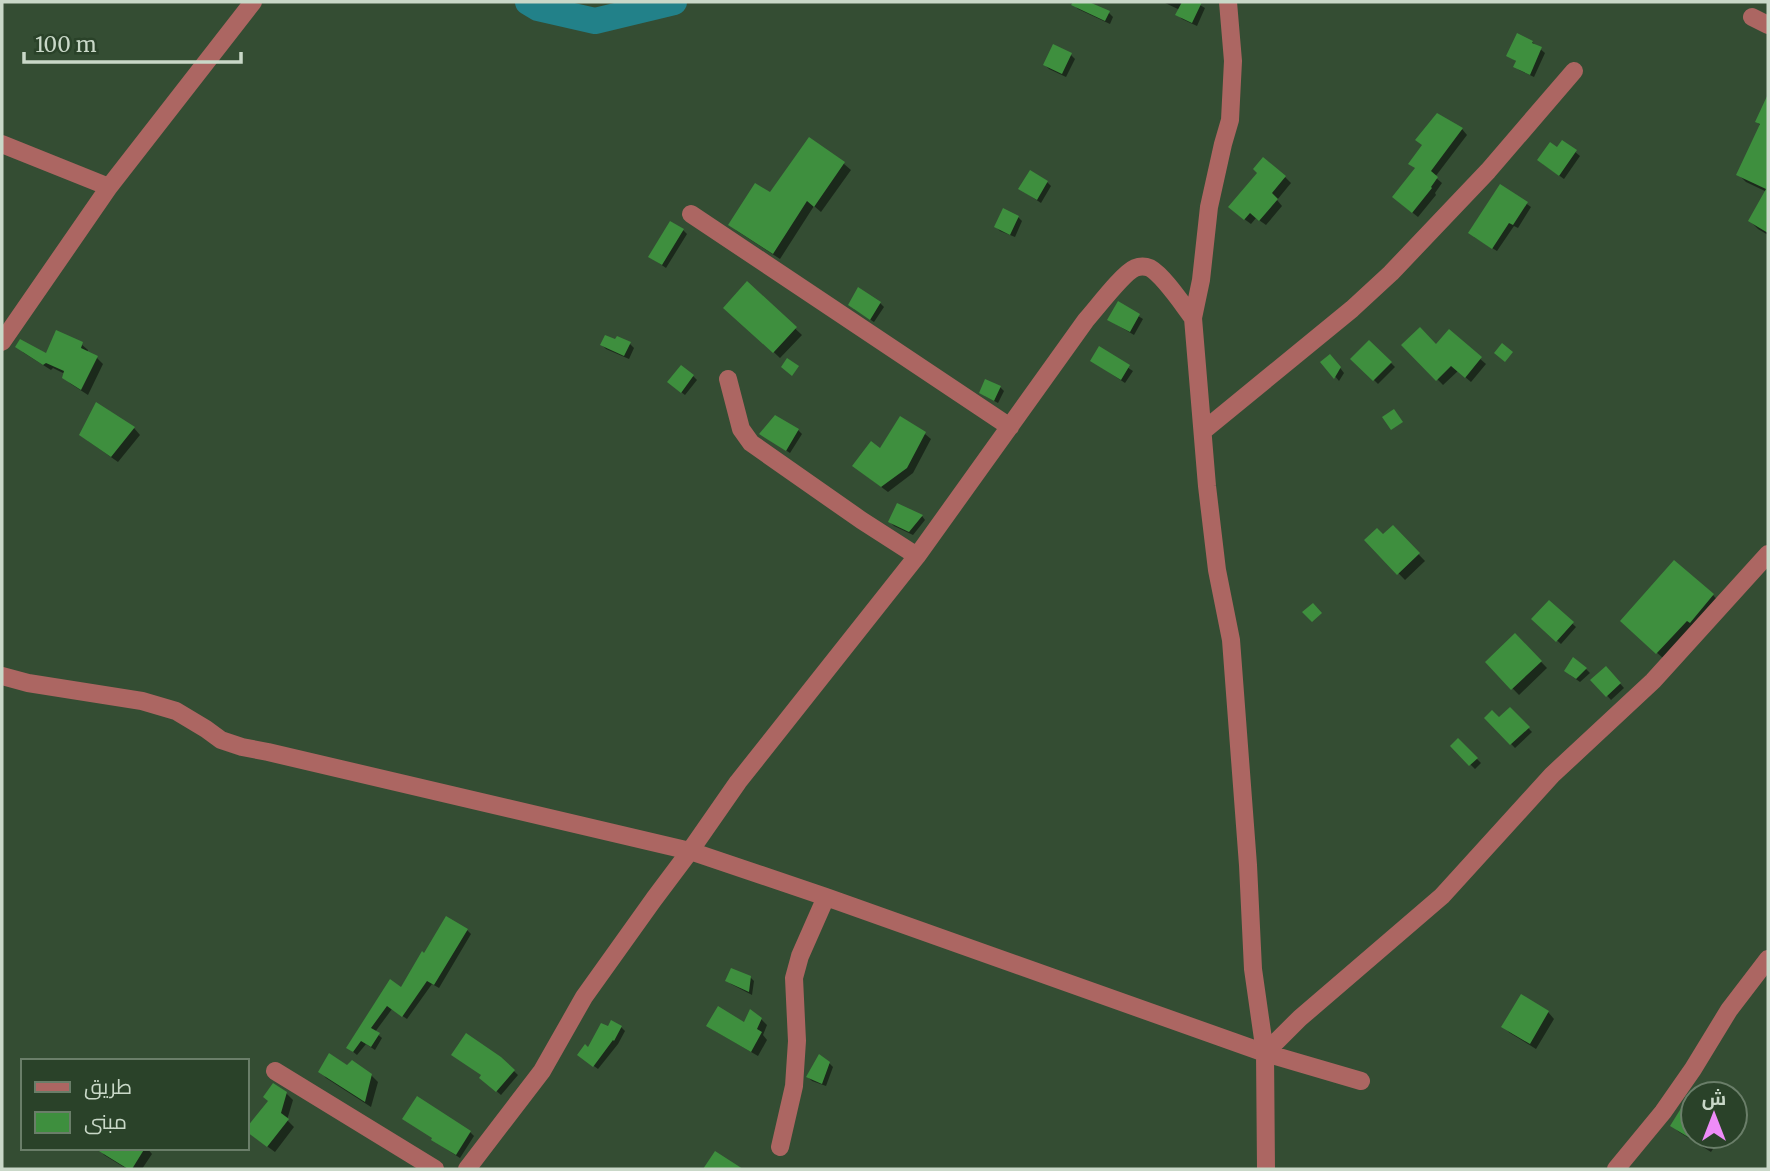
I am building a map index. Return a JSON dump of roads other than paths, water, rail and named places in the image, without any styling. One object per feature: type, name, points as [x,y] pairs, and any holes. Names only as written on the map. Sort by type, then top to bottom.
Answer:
[{"type":"street","points":[[2,342],[109,187],[253,2]]},
{"type":"street","points":[[1228,2],[1233,61],[1230,120],[1209,207],[1201,280],[1193,318],[1207,486],[1217,570],[1231,640],[1253,969],[1265,1053],[1266,1169]]},
{"type":"street","points":[[1203,431],[1352,309],[1391,273],[1488,171],[1574,71]]},
{"type":"street","points":[[2,144],[109,187]]},
{"type":"street","points":[[691,214],[1010,427]]},
{"type":"street","points":[[467,1169],[542,1071],[584,997],[738,782],[917,556],[1086,320],[1135,268],[1146,267],[1152,269],[1193,318]]},
{"type":"street","points":[[728,379],[741,429],[751,443],[917,556]]},
{"type":"street","points":[[1265,1053],[1300,1018],[1442,896],[1552,775],[1653,681],[1768,554]]},
{"type":"street","points":[[2,676],[142,701],[176,711],[221,740],[242,747],[690,852],[826,897],[1265,1053],[1361,1082]]},
{"type":"street","points":[[780,1147],[794,1086],[797,1041],[794,978],[800,956],[826,897]]},
{"type":"street","points":[[1616,1169],[1664,1112],[1729,1010],[1768,959]]},
{"type":"street","points":[[275,1070],[435,1169]]},
{"type":"waterway","points":[[528,2],[538,8],[595,21],[674,2]]}]
